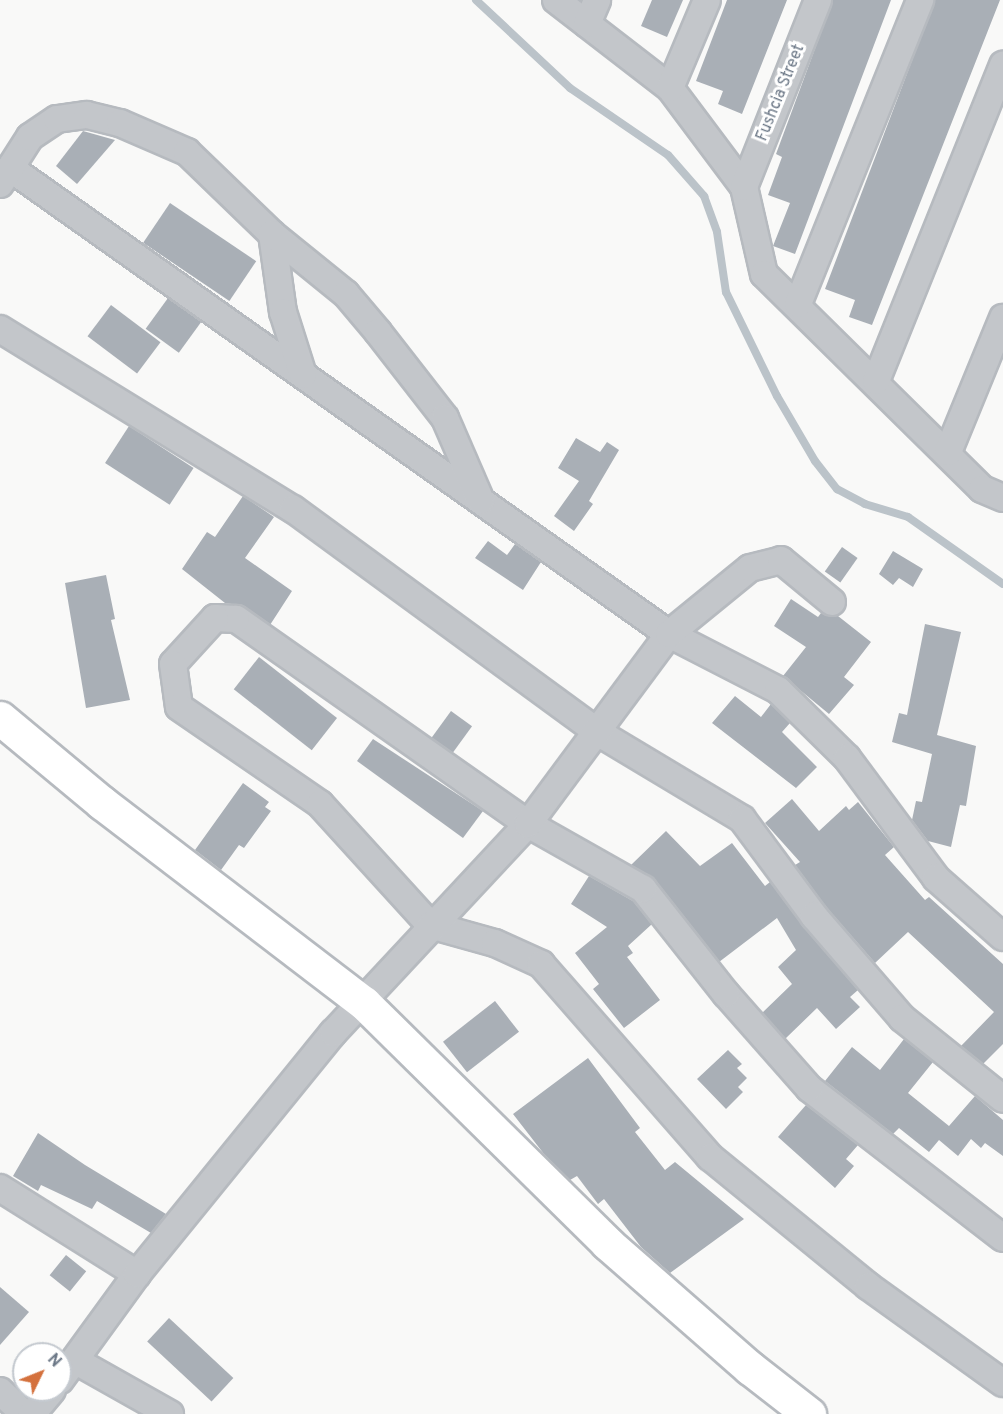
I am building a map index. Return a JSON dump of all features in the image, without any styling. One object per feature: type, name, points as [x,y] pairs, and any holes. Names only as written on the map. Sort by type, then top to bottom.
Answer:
[{"type":"street","points":[[556,0],[670,88],[744,187],[764,274],[798,304],[948,452],[982,489],[1003,498]]},
{"type":"street","points":[[587,24],[597,0]]},
{"type":"street","points":[[670,88],[707,0]]},
{"type":"street","name":"Fushcia Street","points":[[744,187],[818,0]]},
{"type":"street","points":[[798,304],[920,0]]},
{"type":"street","points":[[876,381],[1003,65]]},
{"type":"street","points":[[482,502],[445,418],[346,294],[272,234],[187,152],[120,123],[87,115],[57,119],[30,137],[5,176],[303,375],[482,502],[669,634],[778,690],[847,758],[936,878],[1003,937]]},
{"type":"street","points":[[272,234],[284,312],[303,375]]},
{"type":"street","points":[[948,452],[1003,318]]},
{"type":"street","points":[[0,329],[293,509],[599,733],[742,819],[814,915],[902,1018],[1003,1099]]},
{"type":"street","points":[[72,1365],[136,1274],[267,1111],[430,925],[528,824],[599,733],[669,634],[750,568],[781,560],[832,602]]},
{"type":"street","points":[[1003,1238],[809,1088],[726,994],[643,889],[528,824],[236,619],[215,618],[173,664],[179,707],[320,804],[430,925],[495,943],[541,964],[710,1157],[868,1287],[1003,1383]]},
{"type":"street","points":[[0,718],[102,803],[364,1003],[607,1242],[750,1368],[809,1414]]},
{"type":"street","points":[[0,1188],[136,1274]]},
{"type":"street","points":[[72,1373],[170,1414]]},
{"type":"street","points":[[0,1391],[24,1414]]},
{"type":"street","points":[[32,1414],[42,1402]]},
{"type":"building","points":[[652,0],[683,0],[667,37],[641,26]]},
{"type":"building","points":[[727,0],[787,0],[742,114],[718,104],[723,91],[696,81]]},
{"type":"building","points":[[833,0],[891,0],[795,254],[773,246],[790,203],[768,195],[782,157],[776,154]]},
{"type":"building","points":[[935,0],[1000,0],[872,325],[849,317],[855,300],[825,289]]},
{"type":"building","points":[[83,131],[115,140],[77,184],[56,166]]},
{"type":"building","points":[[170,203],[256,261],[229,301],[143,243]]},
{"type":"building","points":[[168,298],[201,322],[179,353],[146,329]]},
{"type":"building","points":[[111,305],[161,342],[137,373],[88,336]]},
{"type":"building","points":[[129,426],[194,468],[170,505],[105,463]]},
{"type":"building","points":[[576,438],[600,452],[607,442],[619,450],[589,501],[593,504],[574,531],[554,516],[579,481],[558,468]]},
{"type":"building","points":[[243,496],[274,517],[245,558],[292,591],[270,625],[244,606],[225,603],[182,569],[207,532],[215,537]]},
{"type":"building","points":[[488,541],[507,555],[515,544],[541,562],[523,590],[475,558]]},
{"type":"building","points":[[842,547],[858,558],[840,582],[825,572]]},
{"type":"building","points":[[893,551],[923,569],[913,587],[899,578],[893,585],[879,574]]},
{"type":"building","points":[[106,575],[115,619],[111,620],[130,700],[86,708],[65,583]]},
{"type":"building","points":[[791,599],[818,617],[821,613],[838,616],[871,642],[844,677],[854,685],[829,714],[783,676],[806,647],[774,626]]},
{"type":"building","points":[[925,624],[961,632],[937,735],[976,746],[966,806],[960,805],[951,847],[928,841],[912,820],[916,801],[922,802],[932,754],[892,742],[899,713],[907,715]]},
{"type":"building","points":[[259,657],[337,718],[312,750],[234,689]]},
{"type":"building","points":[[735,696],[761,717],[771,704],[790,723],[782,732],[817,767],[796,788],[712,723]]},
{"type":"building","points":[[451,711],[472,726],[452,754],[431,739]]},
{"type":"building","points":[[373,739],[483,811],[463,838],[357,761]]},
{"type":"building","points":[[243,783],[269,802],[265,807],[271,811],[244,848],[239,845],[221,870],[195,850]]},
{"type":"building","points":[[792,799],[819,831],[846,806],[849,810],[858,802],[894,847],[885,855],[925,900],[929,897],[1003,964],[1003,1044],[983,1064],[961,1046],[994,1012],[908,932],[875,963],[826,907],[795,865],[800,862],[765,823]]},
{"type":"building","points":[[666,831],[700,866],[732,843],[765,886],[770,882],[858,990],[850,997],[860,1007],[836,1029],[817,1008],[785,1039],[762,1013],[792,984],[778,967],[796,950],[777,918],[719,962],[655,880],[631,865]]},
{"type":"building","points":[[589,876],[633,901],[652,924],[628,946],[633,953],[627,957],[660,1000],[624,1028],[593,989],[599,984],[575,953],[607,927],[571,904]]},
{"type":"building","points":[[495,1001],[519,1032],[467,1072],[443,1042]]},
{"type":"building","points":[[904,1039],[933,1062],[908,1093],[949,1126],[975,1096],[1003,1120],[1003,1156],[985,1143],[981,1148],[971,1139],[958,1156],[939,1140],[929,1152],[899,1128],[893,1134],[825,1081],[852,1047],[880,1070]]},
{"type":"building","points":[[728,1050],[742,1064],[737,1068],[747,1078],[738,1087],[743,1092],[726,1109],[697,1079]]},
{"type":"building","points":[[588,1058],[640,1128],[635,1132],[665,1170],[675,1162],[744,1219],[670,1273],[641,1247],[604,1199],[598,1204],[577,1176],[570,1180],[544,1154],[513,1114]]},
{"type":"building","points":[[806,1105],[858,1145],[846,1159],[854,1166],[835,1188],[778,1137]]},
{"type":"building","points":[[38,1133],[85,1165],[166,1214],[151,1233],[97,1201],[92,1209],[41,1185],[38,1191],[13,1176]]},
{"type":"building","points":[[66,1255],[86,1271],[70,1292],[50,1275]]},
{"type":"building","points":[[0,1287],[29,1312],[0,1345]]},
{"type":"building","points":[[169,1318],[233,1378],[212,1401],[147,1341]]},
{"type":"waterway","points":[[476,0],[570,88],[668,155],[704,196],[717,232],[726,292],[777,396],[815,461],[837,489],[865,504],[908,517],[1003,584]]}]
